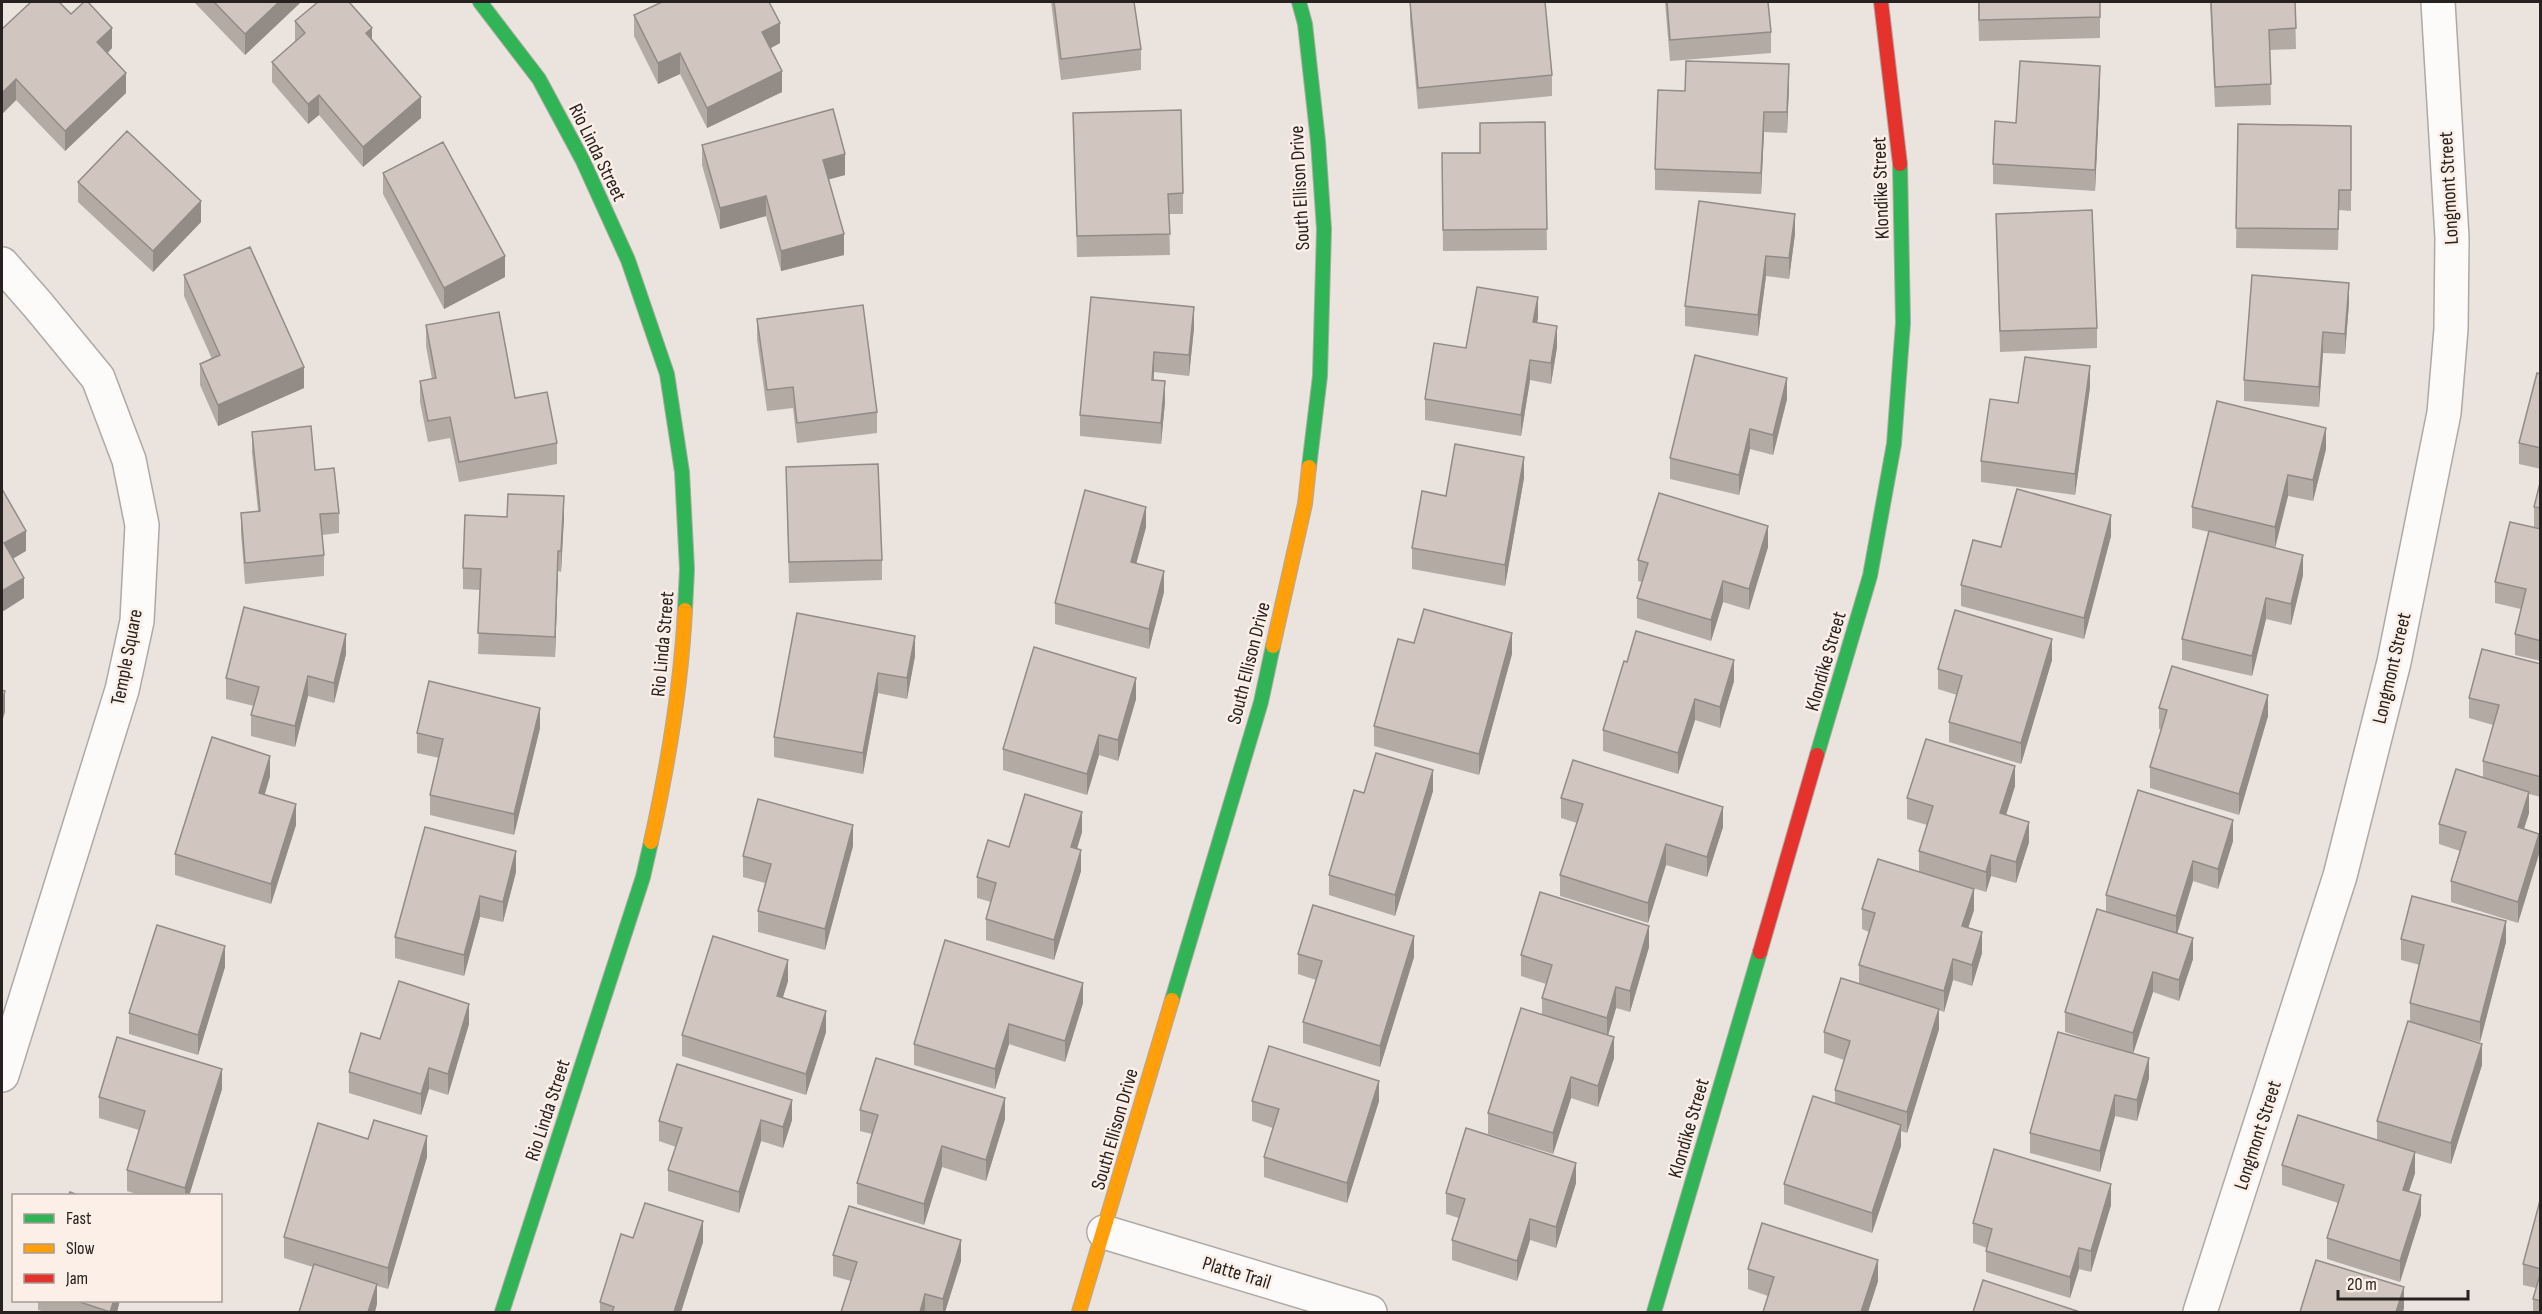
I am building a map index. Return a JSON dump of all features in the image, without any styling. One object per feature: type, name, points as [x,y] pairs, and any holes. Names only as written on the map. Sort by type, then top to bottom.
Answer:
[{"type":"street","name":"Rio Linda Street","points":[[480,2],[538,78],[583,161],[628,260],[667,374],[682,472],[687,569],[682,668],[669,760],[643,877],[502,1312]]},
{"type":"street","name":"South Ellison Drive","points":[[1079,1312],[1261,702],[1305,504],[1320,376],[1324,229],[1318,141],[1305,24],[1299,2]]},
{"type":"street","name":"Klondike Street","points":[[1654,1312],[1870,576],[1894,444],[1903,323],[1900,152],[1881,2]]},
{"type":"street","name":"Longmont Street","points":[[2200,1312],[2340,876],[2394,662],[2445,413],[2451,329],[2452,238],[2438,2]]},
{"type":"street","name":"Temple Square","points":[[2,264],[98,378],[129,460],[142,525],[137,621],[122,690],[2,1075]]},
{"type":"street","name":"Platte Trail","points":[[1104,1232],[1370,1312]]},
{"type":"building","points":[[31,2],[59,2],[71,14],[84,2],[88,2],[112,28],[97,42],[126,73],[65,131],[16,79],[2,93],[2,29]]},
{"type":"building","points":[[214,2],[279,2],[245,34]]},
{"type":"building","points":[[318,2],[349,2],[372,28],[366,33],[421,97],[363,147],[319,95],[308,104],[272,62],[305,33],[295,21]]},
{"type":"building","points":[[662,2],[769,2],[780,23],[762,32],[782,71],[707,108],[680,53],[658,63],[634,15]]},
{"type":"building","points":[[1054,2],[1134,2],[1141,49],[1061,59]]},
{"type":"building","points":[[1410,2],[1545,2],[1552,75],[1418,88]]},
{"type":"building","points":[[1667,2],[1768,2],[1771,32],[1670,40]]},
{"type":"building","points":[[1979,2],[2100,2],[2100,17],[1979,20]]},
{"type":"building","points":[[2211,2],[2295,2],[2296,28],[2269,30],[2271,84],[2215,87]]},
{"type":"building","points":[[1686,61],[1789,64],[1787,112],[1764,112],[1761,173],[1655,169],[1658,90],[1685,91]]},
{"type":"building","points":[[2020,61],[2100,66],[2095,170],[1993,164],[1995,121],[2016,123]]},
{"type":"building","points":[[833,109],[845,154],[823,160],[844,234],[781,251],[766,196],[720,208],[702,145]]},
{"type":"building","points":[[1181,110],[1183,193],[1168,194],[1170,234],[1077,236],[1073,113]]},
{"type":"building","points":[[1545,122],[1547,229],[1443,230],[1442,153],[1480,153],[1480,123]]},
{"type":"building","points":[[2238,124],[2351,126],[2351,190],[2339,190],[2338,229],[2236,228]]},
{"type":"building","points":[[127,131],[201,201],[153,251],[78,182]]},
{"type":"building","points":[[443,142],[505,256],[444,288],[383,173]]},
{"type":"building","points":[[1699,201],[1795,214],[1789,258],[1766,256],[1758,315],[1685,306]]},
{"type":"building","points":[[2092,210],[2097,328],[2000,331],[1996,214]]},
{"type":"building","points":[[250,247],[304,367],[218,405],[200,364],[220,355],[184,275]]},
{"type":"building","points":[[2252,275],[2349,283],[2345,334],[2323,332],[2319,387],[2244,380]]},
{"type":"building","points":[[1477,287],[1538,297],[1533,322],[1557,326],[1551,363],[1530,360],[1521,415],[1425,399],[1434,343],[1466,348]]},
{"type":"building","points":[[1091,297],[1194,307],[1189,355],[1154,352],[1152,380],[1165,381],[1161,423],[1080,415]]},
{"type":"building","points":[[863,305],[877,412],[797,423],[793,387],[767,390],[757,319]]},
{"type":"building","points":[[499,312],[515,398],[547,392],[557,443],[459,462],[450,417],[428,421],[420,381],[436,378],[426,325]]},
{"type":"building","points":[[1695,355],[1787,378],[1773,435],[1750,429],[1739,475],[1670,458]]},
{"type":"building","points":[[2025,357],[2090,366],[2075,474],[1981,461],[1990,399],[2018,403]]},
{"type":"building","points":[[2537,373],[2541,374],[2541,448],[2519,443]]},
{"type":"building","points":[[2217,401],[2326,428],[2313,480],[2288,475],[2275,527],[2192,507]]},
{"type":"building","points":[[311,426],[315,470],[334,468],[339,513],[320,514],[324,555],[245,563],[241,513],[260,511],[252,432]]},
{"type":"building","points":[[1455,444],[1524,457],[1505,565],[1412,548],[1422,491],[1446,496]]},
{"type":"building","points":[[878,464],[882,560],[789,562],[786,467]]},
{"type":"building","points":[[2541,479],[2541,508],[2534,507]]},
{"type":"building","points":[[2,489],[26,531],[4,543],[24,578],[2,591]]},
{"type":"building","points":[[2017,489],[2111,515],[2084,618],[1961,585],[1973,540],[2001,547]]},
{"type":"building","points":[[1085,490],[1146,507],[1131,562],[1164,571],[1149,629],[1055,603]]},
{"type":"building","points":[[1659,493],[1768,526],[1749,589],[1723,581],[1711,620],[1637,598],[1648,563],[1638,560]]},
{"type":"building","points":[[508,494],[564,496],[561,551],[558,551],[555,637],[478,633],[481,569],[463,568],[465,515],[507,517]]},
{"type":"building","points":[[2510,522],[2541,529],[2541,641],[2515,634],[2526,589],[2495,582]]},
{"type":"building","points":[[2209,531],[2303,555],[2291,604],[2266,598],[2252,656],[2182,639]]},
{"type":"building","points":[[244,607],[346,634],[334,683],[308,676],[295,726],[251,715],[259,687],[226,678]]},
{"type":"building","points":[[1424,609],[1512,633],[1479,754],[1374,726],[1398,639],[1414,643]]},
{"type":"building","points":[[1955,610],[2052,639],[2021,743],[1949,722],[1962,676],[1938,669]]},
{"type":"building","points":[[797,613],[915,636],[907,678],[878,673],[863,753],[774,737]]},
{"type":"building","points":[[1636,631],[1734,660],[1720,707],[1695,699],[1678,753],[1603,730],[1624,661],[1627,662]]},
{"type":"building","points":[[1034,647],[1136,678],[1118,740],[1099,735],[1087,774],[1003,749]]},
{"type":"building","points":[[2482,649],[2541,664],[2541,777],[2483,761],[2499,705],[2469,698]]},
{"type":"building","points":[[2172,666],[2268,695],[2239,794],[2150,767],[2167,710],[2159,708]]},
{"type":"building","points":[[429,681],[540,708],[514,814],[430,795],[443,739],[417,733]]},
{"type":"building","points":[[212,737],[270,756],[259,793],[296,804],[271,884],[175,854]]},
{"type":"building","points":[[1926,739],[2015,766],[2000,813],[2029,822],[2016,862],[1991,855],[1986,872],[1919,851],[1933,806],[1907,798]]},
{"type":"building","points":[[1376,753],[1433,770],[1395,895],[1329,875],[1354,790],[1364,793]]},
{"type":"building","points":[[1573,760],[1723,807],[1707,857],[1666,844],[1648,903],[1560,875],[1583,804],[1561,798]]},
{"type":"building","points":[[2456,769],[2529,792],[2518,827],[2539,834],[2518,902],[2451,881],[2466,832],[2439,824]]},
{"type":"building","points":[[2138,790],[2233,820],[2218,869],[2193,861],[2176,916],[2106,895]]},
{"type":"building","points":[[1025,794],[1082,812],[1071,847],[1081,850],[1054,940],[986,919],[996,883],[977,877],[988,840],[1009,847]]},
{"type":"building","points":[[758,799],[853,825],[825,929],[758,911],[771,864],[743,856]]},
{"type":"building","points":[[425,827],[516,851],[503,902],[480,896],[464,955],[395,937]]},
{"type":"building","points":[[1878,859],[1974,889],[1962,926],[1982,932],[1972,965],[1953,959],[1944,991],[1859,965],[1875,913],[1862,909]]},
{"type":"building","points":[[1540,892],[1649,926],[1630,991],[1616,987],[1607,1018],[1542,998],[1552,965],[1521,955]]},
{"type":"building","points":[[2412,896],[2506,921],[2480,1022],[2410,1003],[2424,945],[2401,939]]},
{"type":"building","points":[[1313,905],[1414,936],[1380,1046],[1303,1022],[1322,961],[1298,954]]},
{"type":"building","points":[[2097,909],[2193,938],[2179,980],[2153,972],[2133,1033],[2065,1012]]},
{"type":"building","points":[[157,925],[225,946],[198,1035],[129,1013]]},
{"type":"building","points":[[713,936],[788,960],[777,996],[826,1011],[806,1074],[682,1035]]},
{"type":"building","points":[[945,940],[1083,983],[1065,1041],[1009,1024],[995,1069],[914,1044]]},
{"type":"building","points":[[1841,978],[1939,1009],[1907,1112],[1835,1090],[1850,1041],[1824,1032]]},
{"type":"building","points":[[399,981],[469,1004],[448,1074],[429,1068],[421,1094],[349,1072],[361,1033],[380,1039]]},
{"type":"building","points":[[1521,1008],[1614,1037],[1598,1086],[1571,1077],[1553,1133],[1488,1113]]},
{"type":"building","points":[[2408,1021],[2482,1044],[2451,1143],[2377,1121]]},
{"type":"building","points":[[2058,1032],[2149,1058],[2137,1100],[2115,1095],[2100,1151],[2030,1133]]},
{"type":"building","points":[[117,1037],[222,1069],[185,1188],[127,1170],[145,1111],[99,1097]]},
{"type":"building","points":[[1269,1046],[1379,1081],[1347,1183],[1264,1157],[1279,1109],[1252,1101]]},
{"type":"building","points":[[876,1058],[1005,1098],[986,1160],[942,1146],[924,1204],[857,1183],[878,1115],[860,1110]]},
{"type":"building","points":[[677,1064],[792,1100],[783,1127],[761,1120],[739,1192],[668,1170],[682,1128],[659,1121]]},
{"type":"building","points":[[1813,1096],[1901,1125],[1872,1213],[1784,1184]]},
{"type":"building","points":[[2298,1115],[2415,1152],[2403,1190],[2421,1195],[2400,1261],[2327,1238],[2344,1185],[2282,1165]]},
{"type":"building","points":[[374,1120],[427,1136],[388,1268],[284,1237],[318,1123],[368,1139]]},
{"type":"building","points":[[1466,1128],[1576,1163],[1556,1227],[1530,1219],[1517,1261],[1452,1240],[1465,1199],[1446,1193]]},
{"type":"building","points":[[1994,1149],[2111,1184],[2091,1251],[2079,1248],[2070,1277],[1986,1251],[1992,1229],[1973,1223]]},
{"type":"building","points":[[2541,1197],[2541,1269],[2523,1264]]},
{"type":"building","points":[[645,1203],[703,1221],[674,1312],[612,1312],[614,1307],[600,1302],[621,1234],[633,1238]]},
{"type":"building","points":[[849,1206],[961,1240],[943,1299],[925,1294],[920,1312],[841,1312],[857,1262],[833,1255]]},
{"type":"building","points":[[1762,1223],[1878,1260],[1861,1312],[1763,1312],[1774,1277],[1748,1269]]},
{"type":"building","points":[[2316,1260],[2404,1287],[2396,1312],[2300,1312]]},
{"type":"building","points":[[314,1264],[377,1284],[368,1312],[299,1312]]},
{"type":"building","points":[[2541,1271],[2541,1301],[2533,1299]]},
{"type":"building","points":[[1983,1280],[2080,1312],[1973,1312]]},
{"type":"building","points":[[80,1302],[113,1302],[110,1312]]},
{"type":"traffic: fast","points":[[480,2],[539,79],[583,161],[628,260],[667,374],[682,472],[687,569],[685,610]]},
{"type":"traffic: fast","points":[[1299,2],[1305,24],[1318,141],[1324,229],[1320,376],[1309,467]]},
{"type":"traffic: fast","points":[[1817,755],[1870,576],[1894,444],[1903,323],[1900,164]]},
{"type":"traffic: fast","points":[[1172,1000],[1261,702],[1273,646]]},
{"type":"traffic: fast","points":[[502,1312],[643,877],[651,842]]},
{"type":"traffic: fast","points":[[1654,1312],[1760,952]]},
{"type":"traffic: slow","points":[[1273,646],[1305,504],[1309,467]]},
{"type":"traffic: slow","points":[[651,842],[673,727],[685,610]]},
{"type":"traffic: slow","points":[[1079,1312],[1172,1000]]},
{"type":"traffic: jam","points":[[1881,2],[1900,164]]},
{"type":"traffic: jam","points":[[1760,952],[1817,755]]}]
